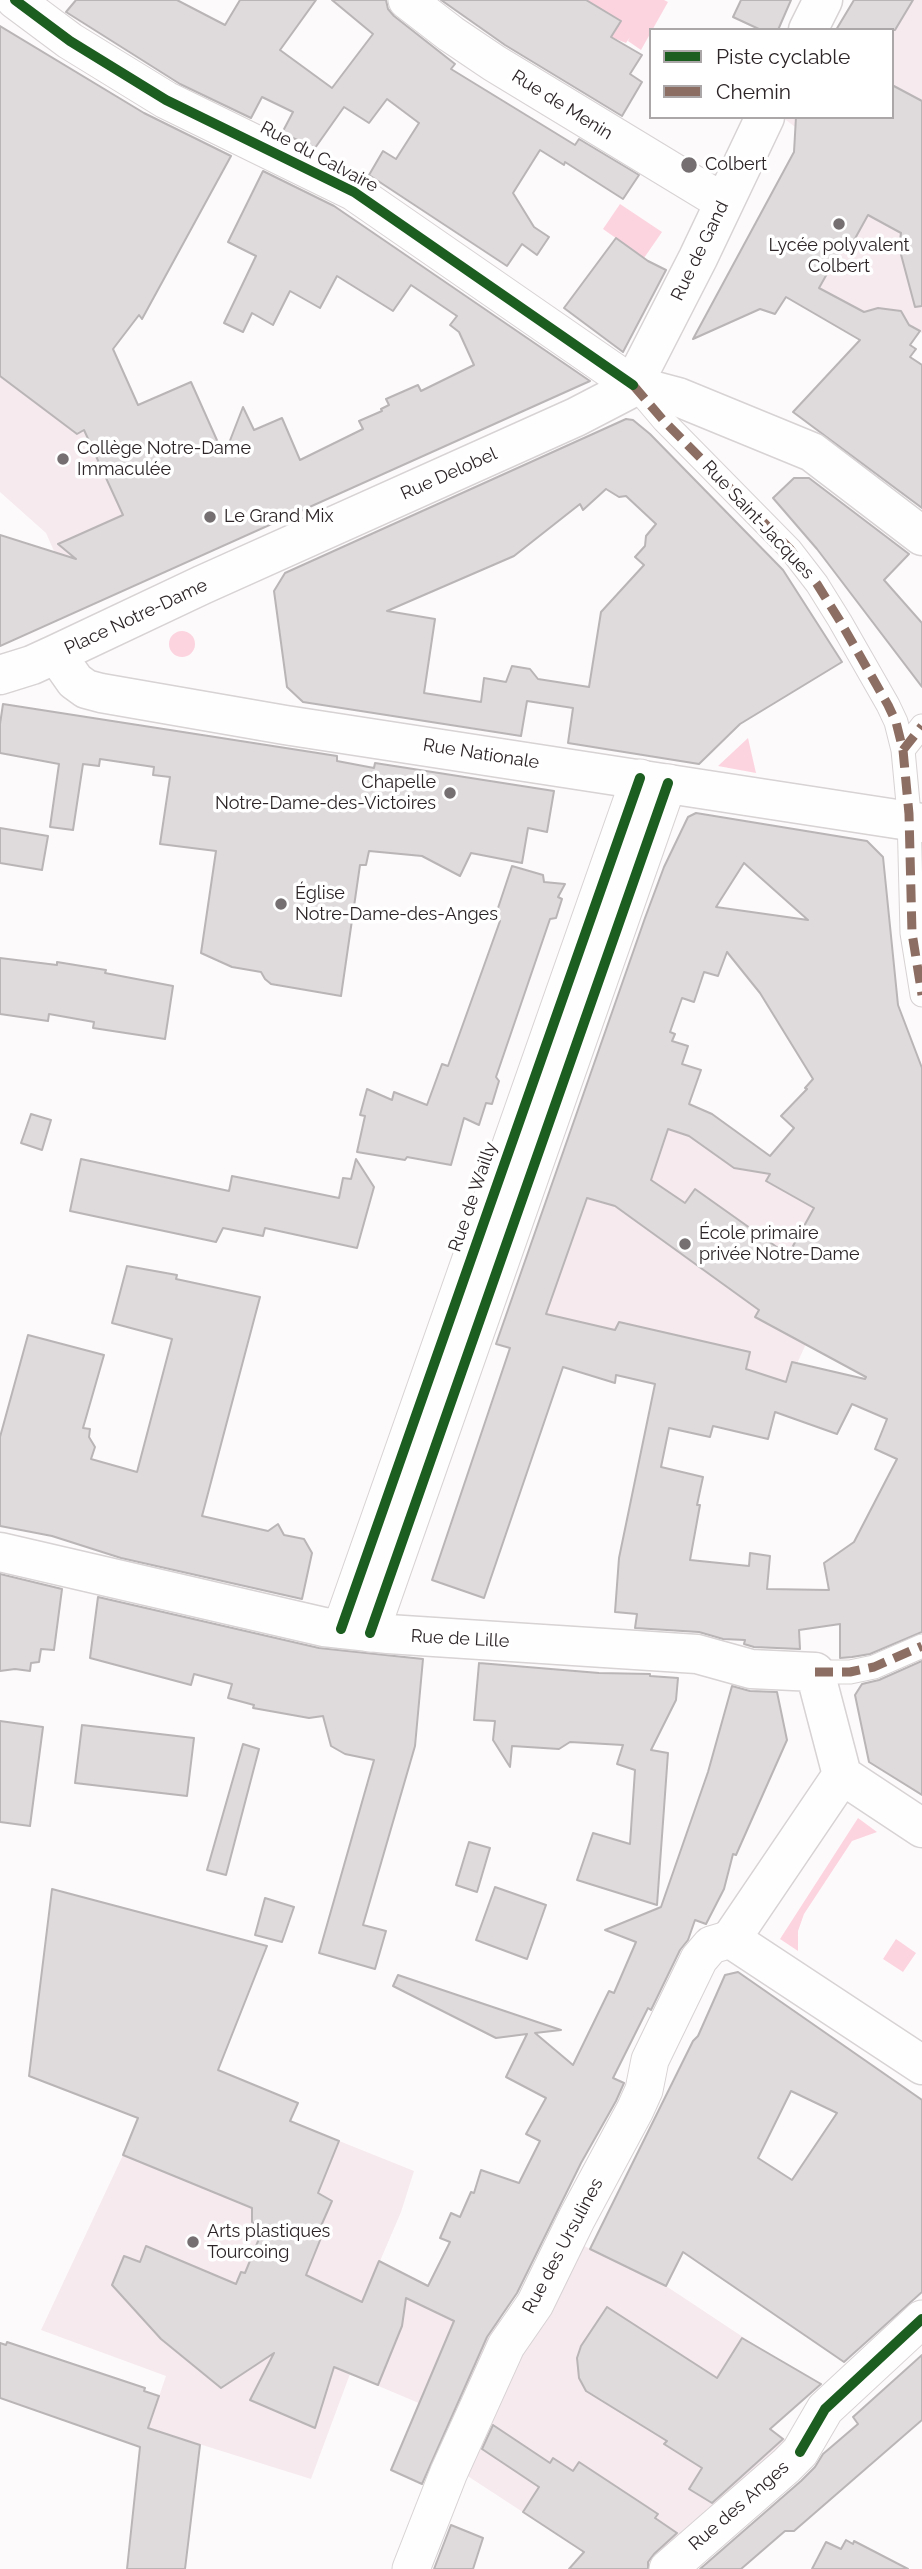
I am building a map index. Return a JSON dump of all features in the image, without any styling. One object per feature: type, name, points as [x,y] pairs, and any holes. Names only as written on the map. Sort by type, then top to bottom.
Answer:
[{"type":"main road","points":[[809,28],[823,0]]},
{"type":"main road","name":"Rue de Gand","points":[[633,384],[698,258],[764,119]]},
{"type":"main road","points":[[633,384],[678,397],[812,452],[922,536]]},
{"type":"main road","name":"Rue Delobel","points":[[261,559],[576,417],[616,397],[633,384]]},
{"type":"main road","name":"Place Notre-Dame","points":[[5,674],[56,654],[261,559]]},
{"type":"main road","name":"Rue Nationale","points":[[56,654],[75,681],[93,691],[285,725],[915,822]]},
{"type":"main road","name":"Rue de Lille","points":[[0,1552],[48,1561],[280,1619],[356,1631],[697,1654],[751,1669],[815,1672]]},
{"type":"main road","points":[[815,1672],[842,1775],[922,1828]]},
{"type":"main road","points":[[842,1775],[731,1939],[922,2065]]},
{"type":"street","name":"Rue du Calvaire","points":[[15,0],[70,41],[166,100],[354,192],[633,384]]},
{"type":"street","name":"Rue de Menin","points":[[407,0],[494,63],[723,202]]},
{"type":"street","name":"Rue Saint-Jacques","points":[[633,384],[664,421],[790,550],[817,584],[888,705],[903,750],[915,822],[912,933],[922,995]]},
{"type":"street","points":[[903,750],[922,726]]},
{"type":"street","name":"Rue de Wailly","points":[[356,1631],[654,780]]},
{"type":"street","name":"Rue de Lille","points":[[815,1672],[849,1672],[874,1667],[922,1646]]},
{"type":"street","name":"Rue des Ursulines","points":[[411,2569],[449,2472],[506,2346],[535,2304],[635,2110],[650,2060],[699,1959],[712,1945],[731,1939]]},
{"type":"street","name":"Rue des Anges","points":[[668,2569],[786,2466],[800,2452],[825,2409],[922,2319]]},
{"type":"shaded area","points":[[568,0],[668,2],[653,28],[649,28],[649,36],[641,50],[628,41],[630,37],[626,43],[611,37]]},
{"type":"shaded area","name":"Lycée polyvalent Colbert","points":[[854,0],[922,0],[922,333],[900,319],[858,338],[787,297],[694,339],[795,150],[795,140],[811,139],[785,119],[894,119],[894,28],[837,28]]},
{"type":"shaded area","points":[[620,204],[662,232],[644,258],[603,229]]},
{"type":"shaded area","name":"Collège Notre-Dame Immaculée","points":[[0,343],[111,426],[175,567],[80,610],[46,533],[0,492]]},
{"type":"shaded area","points":[[182,631],[191,635],[195,644],[191,653],[182,657],[173,653],[169,644],[173,635]]},
{"type":"shaded area","points":[[748,738],[756,773],[718,766]]},
{"type":"shaded area","name":"École primaire privée Notre-Dame","points":[[589,1081],[718,1125],[853,1220],[815,1324],[775,1412],[496,1344]]},
{"type":"shaded area","points":[[858,1818],[877,1832],[852,1841],[804,1914],[798,1931],[798,1951],[780,1939]]},
{"type":"shaded area","points":[[896,1939],[916,1953],[903,1972],[883,1959]]},
{"type":"shaded area","name":"Arts plastiques Tourcoing","points":[[152,2066],[414,2171],[401,2212],[380,2261],[503,2322],[459,2420],[350,2374],[311,2479],[148,2428],[166,2376],[41,2330],[123,2155],[138,2118]]},
{"type":"shaded area","points":[[578,2243],[666,2286],[761,2349],[803,2400],[770,2428],[788,2441],[644,2569],[610,2569],[463,2473]]},
{"type":"building","points":[[76,0],[177,0],[225,25],[240,0],[316,0],[280,50],[332,88],[373,34],[332,0],[386,0],[388,9],[394,16],[455,64],[451,69],[575,145],[579,139],[639,175],[623,199],[565,162],[564,165],[540,150],[513,193],[534,227],[549,237],[537,255],[522,244],[507,266],[369,175],[383,151],[396,159],[419,123],[387,99],[369,123],[344,107],[315,148],[282,133],[293,112],[262,97],[251,118],[180,84],[66,12]]},
{"type":"building","points":[[441,0],[586,0],[621,21],[611,37],[642,55],[630,74],[642,82],[622,116],[505,45]]},
{"type":"building","points":[[741,0],[791,0],[779,28],[757,28],[733,17]]},
{"type":"building","points":[[854,0],[913,0],[895,30],[837,28]]},
{"type":"building","points":[[0,26],[144,113],[231,156],[142,319],[139,315],[113,349],[138,405],[191,382],[224,456],[243,407],[254,430],[282,418],[300,460],[363,429],[359,421],[382,411],[381,409],[389,405],[386,399],[418,385],[421,391],[474,365],[459,332],[450,325],[457,316],[411,285],[393,311],[337,276],[320,308],[290,291],[273,325],[252,313],[243,332],[224,323],[256,256],[228,242],[263,171],[334,206],[590,381],[0,646],[0,535],[76,559],[58,544],[123,515],[84,430],[77,434],[0,376]]},
{"type":"building","name":"Lycée polyvalent Colbert","points":[[894,86],[922,101],[922,306],[915,307],[899,247],[901,233],[868,215],[852,244],[846,240],[819,288],[864,312],[878,308],[901,311],[909,325],[920,331],[910,345],[916,349],[910,357],[922,365],[922,508],[793,412],[860,340],[786,297],[775,314],[760,309],[693,339],[794,152],[796,119],[894,119]]},
{"type":"building","points":[[616,238],[648,261],[666,270],[623,352],[564,308]]},
{"type":"building","points":[[626,419],[633,420],[650,434],[783,570],[842,662],[740,724],[699,764],[568,743],[573,708],[527,701],[521,736],[303,702],[287,687],[274,591],[285,573]],"holes":[[[606,489],[619,497],[626,496],[656,524],[646,536],[645,546],[635,557],[644,565],[601,612],[589,687],[538,679],[530,669],[512,666],[506,682],[484,678],[481,702],[424,693],[435,619],[387,611],[514,556],[580,504],[583,510]]]},
{"type":"building","points":[[794,478],[809,478],[909,554],[884,580],[922,623],[922,687],[817,549],[773,498]]},
{"type":"building","points":[[3,704],[337,756],[337,761],[374,768],[375,763],[554,791],[547,832],[528,828],[522,863],[471,853],[460,876],[422,856],[369,851],[366,865],[360,865],[341,996],[271,984],[261,972],[232,967],[201,953],[216,851],[160,844],[170,777],[153,775],[154,767],[100,759],[99,766],[83,764],[73,830],[50,827],[59,764],[0,753]]},
{"type":"building","points":[[696,813],[867,841],[883,857],[898,1005],[922,1068],[922,1632],[870,1654],[840,1658],[840,1624],[799,1630],[800,1649],[754,1647],[744,1644],[745,1640],[723,1639],[699,1632],[635,1628],[637,1614],[615,1612],[619,1558],[655,1384],[616,1375],[615,1383],[563,1367],[484,1598],[432,1580],[510,1348],[496,1344],[645,918],[664,867],[688,817]],"holes":[[[744,863],[808,920],[716,907]],[[727,952],[760,993],[813,1079],[781,1116],[794,1128],[770,1156],[712,1114],[689,1104],[701,1070],[682,1064],[688,1046],[672,1041],[675,1034],[670,1032],[682,998],[694,1002],[704,972],[718,976]],[[668,1129],[689,1136],[734,1168],[770,1174],[766,1181],[814,1208],[788,1255],[695,1189],[685,1203],[651,1180]],[[587,1198],[615,1206],[759,1310],[755,1317],[866,1377],[865,1379],[792,1362],[786,1382],[746,1369],[750,1352],[619,1322],[615,1330],[546,1314]],[[852,1404],[887,1419],[875,1449],[897,1459],[854,1542],[824,1563],[829,1590],[767,1589],[770,1556],[750,1553],[749,1566],[690,1560],[703,1477],[661,1467],[669,1428],[710,1437],[713,1426],[768,1439],[775,1412],[837,1434]]]},
{"type":"building","points":[[0,828],[48,836],[42,870],[0,863]]},
{"type":"building","points":[[512,866],[543,875],[544,882],[565,884],[558,897],[562,899],[556,918],[550,919],[496,1077],[499,1081],[492,1104],[486,1103],[479,1125],[464,1118],[451,1165],[357,1152],[365,1116],[360,1115],[367,1089],[392,1100],[394,1092],[427,1105],[442,1064],[448,1066],[500,921],[494,920]]},
{"type":"building","points":[[0,958],[57,965],[57,962],[173,986],[165,1039],[93,1028],[94,1022],[49,1014],[48,1021],[0,1014]]},
{"type":"building","points":[[31,1114],[51,1120],[42,1150],[21,1143]]},
{"type":"building","points":[[81,1159],[229,1191],[232,1176],[339,1198],[343,1178],[351,1179],[356,1159],[374,1187],[357,1248],[265,1228],[263,1236],[223,1228],[216,1242],[70,1211]]},
{"type":"building","points":[[127,1266],[177,1275],[176,1279],[260,1297],[202,1516],[268,1531],[278,1524],[284,1535],[304,1539],[312,1553],[302,1599],[121,1558],[52,1536],[0,1526],[0,1437],[28,1335],[104,1355],[83,1428],[90,1429],[89,1437],[95,1447],[91,1459],[137,1472],[172,1339],[112,1323]]},
{"type":"building","points":[[0,1574],[62,1589],[54,1650],[41,1649],[39,1662],[31,1663],[30,1671],[0,1671]]},
{"type":"building","points":[[98,1597],[319,1648],[423,1659],[415,1746],[363,1925],[386,1931],[375,1969],[319,1953],[374,1760],[345,1754],[331,1746],[323,1716],[309,1718],[253,1708],[254,1705],[228,1698],[232,1684],[194,1674],[191,1685],[90,1658]]},
{"type":"building","points":[[922,1661],[922,1795],[869,1762],[855,1695],[862,1684],[879,1680]]},
{"type":"building","points":[[479,1663],[678,1678],[676,1700],[651,1750],[668,1753],[657,1905],[577,1880],[593,1833],[630,1844],[635,1770],[617,1764],[623,1745],[570,1742],[559,1749],[512,1746],[510,1767],[493,1740],[495,1721],[474,1720]]},
{"type":"building","points":[[732,1686],[750,1691],[777,1692],[787,1740],[736,1855],[733,1854],[724,1889],[706,1924],[695,1920],[688,1940],[680,1950],[651,2010],[648,2008],[613,2078],[624,2083],[616,2101],[581,2163],[517,2293],[487,2337],[422,2484],[391,2470],[454,2321],[406,2298],[402,2326],[378,2385],[334,2367],[315,2428],[250,2400],[274,2353],[221,2388],[161,2339],[112,2285],[124,2256],[140,2262],[146,2246],[236,2284],[241,2272],[245,2273],[263,2229],[252,2222],[252,2208],[123,2155],[138,2118],[29,2076],[52,1889],[267,1946],[218,2070],[298,2103],[290,2121],[339,2141],[318,2193],[332,2201],[321,2226],[325,2228],[306,2275],[362,2302],[379,2261],[428,2286],[450,2242],[440,2238],[451,2213],[460,2217],[471,2192],[474,2193],[481,2170],[519,2183],[540,2141],[526,2134],[546,2098],[506,2077],[527,2034],[496,2038],[393,1986],[398,1975],[561,2030],[535,2033],[573,2065],[609,1991],[614,1993],[636,1942],[605,1930],[661,1907],[708,1772]]},
{"type":"building","points":[[0,1721],[43,1727],[30,1826],[0,1822]]},
{"type":"building","points":[[82,1725],[194,1738],[187,1796],[75,1783]]},
{"type":"building","points":[[243,1744],[259,1749],[226,1875],[207,1870]]},
{"type":"building","points":[[469,1842],[490,1848],[477,1892],[456,1885]]},
{"type":"building","points":[[495,1887],[546,1905],[527,1959],[476,1940]]},
{"type":"building","points":[[265,1898],[294,1907],[282,1942],[255,1935]]},
{"type":"building","points":[[738,1972],[922,2100],[922,2292],[844,2362],[683,2252],[666,2286],[590,2249],[693,2041],[698,2036],[725,1975]],"holes":[[[791,2091],[837,2113],[792,2180],[758,2158]]]},
{"type":"building","points":[[607,2307],[717,2378],[742,2338],[821,2384],[770,2429],[783,2439],[712,2503],[689,2489],[702,2468],[664,2444],[667,2441],[586,2391],[579,2378],[577,2358],[581,2346]]},
{"type":"building","points":[[7,2342],[145,2388],[144,2391],[159,2396],[148,2428],[200,2445],[185,2569],[127,2569],[140,2447],[0,2398],[0,2343],[6,2345]]},
{"type":"building","points":[[922,2355],[922,2420],[794,2531],[785,2531],[741,2569],[700,2569],[801,2481],[823,2454],[858,2424],[853,2417]]},
{"type":"building","points":[[493,2425],[550,2463],[553,2458],[573,2471],[579,2462],[658,2514],[655,2518],[677,2533],[654,2554],[648,2562],[648,2569],[569,2569],[584,2552],[523,2512],[539,2487],[482,2449]]},
{"type":"building","points":[[451,2525],[483,2538],[473,2569],[434,2569]]},
{"type":"building","points":[[846,2540],[853,2544],[854,2541],[908,2569],[812,2569],[826,2542],[841,2549]]},
{"type":"marked path","points":[[633,385],[664,421],[790,549],[817,584],[888,705],[896,722],[903,750],[909,814],[912,933],[922,995]]},
{"type":"marked path","points":[[903,750],[922,726]]},
{"type":"marked path","points":[[815,1672],[850,1672],[874,1667],[922,1646]]},
{"type":"cycle path","points":[[15,0],[70,41],[166,100],[354,192],[633,385]]},
{"type":"cycle path","points":[[341,1629],[640,778]]},
{"type":"cycle path","points":[[370,1633],[668,783]]},
{"type":"cycle path","points":[[800,2452],[825,2409],[922,2319]]},
{"type":"place","name":"Colbert","points":[[689,165]]},
{"type":"place","name":"Lycée polyvalent Colbert","points":[[839,224]]},
{"type":"place","name":"Collège Notre-Dame Immaculée","points":[[63,459]]},
{"type":"place","name":"Le Grand Mix","points":[[210,517]]},
{"type":"place","name":"Chapelle Notre-Dame-des-Victoires","points":[[450,793]]},
{"type":"place","name":"Église Notre-Dame-des-Anges","points":[[281,904]]},
{"type":"place","name":"École primaire privée Notre-Dame","points":[[685,1244]]},
{"type":"place","name":"Arts plastiques Tourcoing","points":[[193,2242]]}]
